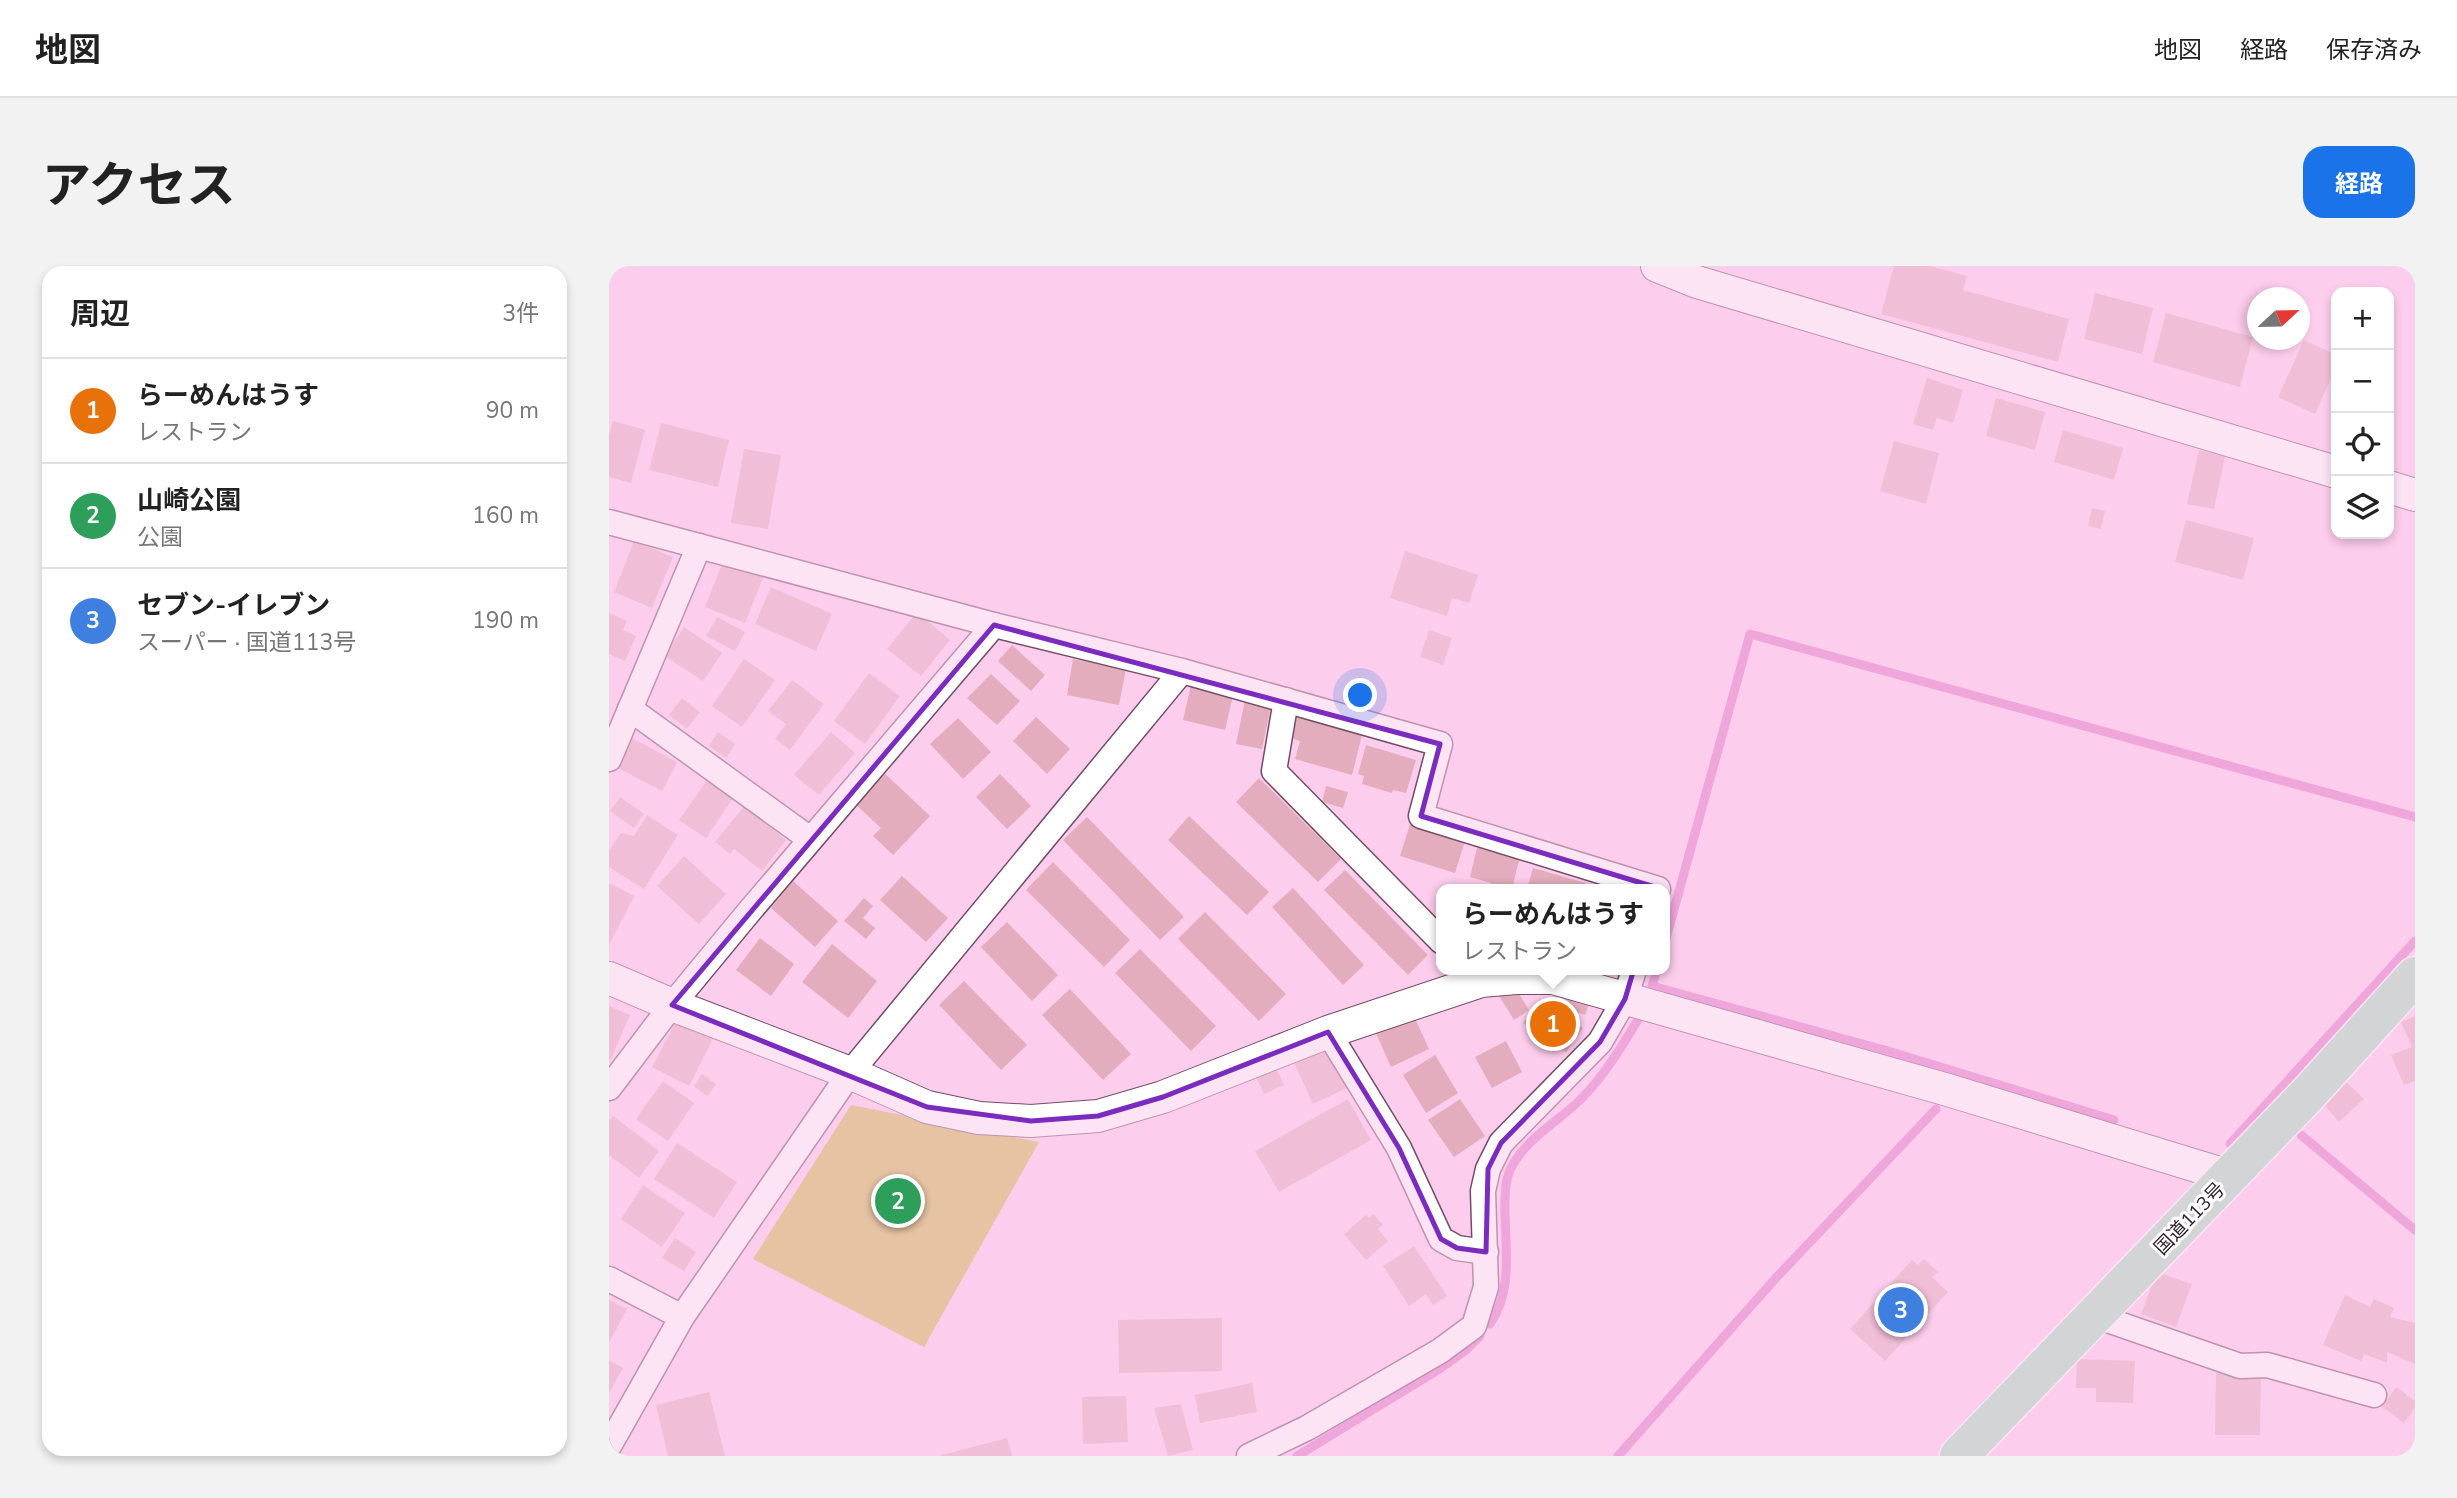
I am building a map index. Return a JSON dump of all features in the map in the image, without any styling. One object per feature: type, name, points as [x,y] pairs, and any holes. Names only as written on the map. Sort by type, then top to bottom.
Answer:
[{"type":"highway","name":"国道113号","points":[[1959,1456],[2311,1092],[2415,975]]},
{"type":"street","points":[[1657,266],[1697,282],[2331,471]]},
{"type":"street","points":[[2394,489],[2415,495]]},
{"type":"street","points":[[609,522],[994,625],[1182,671],[1440,744],[1421,816],[1642,884]]},
{"type":"street","points":[[609,759],[699,546]]},
{"type":"street","points":[[609,1088],[672,1005],[810,839],[994,625]]},
{"type":"street","points":[[609,1446],[683,1317],[850,1073],[1182,671]]},
{"type":"street","points":[[1286,700],[1274,771],[1436,936]]},
{"type":"street","points":[[630,709],[810,839]]},
{"type":"street","points":[[609,978],[850,1073],[927,1107],[979,1118],[1031,1121],[1098,1116],[1163,1097],[1475,976],[1629,984],[1948,1090],[2229,1176]]},
{"type":"street","points":[[1249,1456],[1307,1428],[1440,1351],[1473,1326],[1486,1287],[1483,1191],[1488,1169],[1501,1143],[1600,1042],[1629,984]]},
{"type":"street","points":[[1328,1032],[1399,1148],[1441,1239],[1457,1248],[1486,1252]]},
{"type":"street","points":[[609,1279],[683,1317]]},
{"type":"street","points":[[2096,1316],[2240,1366],[2267,1365],[2374,1395]]},
{"type":"highlighted area","points":[[994,625],[1440,744],[1421,816],[1658,888],[1625,999],[1600,1042],[1501,1143],[1488,1169],[1486,1252],[1457,1248],[1441,1239],[1399,1148],[1328,1032],[1163,1097],[1098,1116],[1031,1121],[927,1107],[672,1005]]},
{"type":"shaded area","points":[[851,1105],[1039,1142],[924,1347],[753,1259]]},
{"type":"building","points":[[1894,266],[1930,266],[1967,276],[1963,290],[2069,319],[2058,362],[1881,314]]},
{"type":"building","points":[[2095,293],[2153,308],[2142,354],[2084,339]]},
{"type":"building","points":[[2166,313],[2247,335],[2247,350],[2250,350],[2240,387],[2153,362]]},
{"type":"building","points":[[2310,343],[2331,353],[2331,378],[2315,414],[2278,397],[2299,350],[2310,350]]},
{"type":"building","points":[[1927,378],[1963,390],[1953,423],[1937,418],[1933,430],[1913,424]]},
{"type":"building","points":[[1996,398],[2045,412],[2035,450],[1986,436]]},
{"type":"building","points":[[613,421],[645,430],[631,483],[609,477],[609,435]]},
{"type":"building","points":[[661,423],[729,440],[718,487],[649,470]]},
{"type":"building","points":[[2063,430],[2123,448],[2114,480],[2054,462]]},
{"type":"building","points":[[1894,441],[1939,453],[1926,504],[1880,491]]},
{"type":"building","points":[[744,449],[781,455],[768,529],[731,523]]},
{"type":"building","points":[[2199,450],[2225,456],[2214,509],[2187,504]]},
{"type":"building","points":[[2092,508],[2105,511],[2101,529],[2088,526]]},
{"type":"building","points":[[2186,520],[2254,538],[2243,580],[2175,562]]},
{"type":"building","points":[[634,541],[673,557],[652,608],[614,592]]},
{"type":"building","points":[[1405,551],[1478,575],[1469,603],[1452,598],[1447,616],[1390,598]]},
{"type":"building","points":[[725,557],[765,573],[745,623],[705,607]]},
{"type":"building","points":[[771,587],[832,614],[816,651],[755,624]]},
{"type":"building","points":[[917,612],[950,640],[921,676],[887,649]]},
{"type":"building","points":[[609,613],[627,621],[623,630],[636,636],[625,661],[609,654]]},
{"type":"building","points":[[717,617],[745,632],[735,651],[706,636]]},
{"type":"building","points":[[684,627],[722,653],[703,681],[665,656]]},
{"type":"building","points":[[1429,630],[1452,638],[1443,665],[1420,657]]},
{"type":"building","points":[[1012,645],[1045,675],[1031,691],[998,661]]},
{"type":"building","points":[[744,659],[775,680],[742,727],[712,706]]},
{"type":"building","points":[[1073,659],[1126,669],[1119,705],[1067,695]]},
{"type":"building","points":[[869,673],[900,696],[865,744],[834,721]]},
{"type":"building","points":[[991,674],[1020,701],[997,725],[967,698]]},
{"type":"building","points":[[792,680],[824,704],[790,750],[775,739],[786,724],[768,711]]},
{"type":"building","points":[[1192,681],[1234,691],[1225,730],[1183,720]]},
{"type":"building","points":[[682,698],[700,712],[687,729],[669,715]]},
{"type":"building","points":[[1245,700],[1271,706],[1262,749],[1236,744]]},
{"type":"building","points":[[1036,717],[1070,749],[1047,774],[1013,741]]},
{"type":"building","points":[[1294,717],[1362,735],[1352,775],[1295,759],[1300,741],[1288,737]]},
{"type":"building","points":[[958,718],[991,752],[963,779],[930,744]]},
{"type":"building","points":[[718,732],[735,744],[726,758],[709,746]]},
{"type":"building","points":[[831,732],[855,753],[819,795],[794,775]]},
{"type":"building","points":[[632,738],[677,762],[662,791],[616,767]]},
{"type":"building","points":[[1366,745],[1416,760],[1406,793],[1393,790],[1392,793],[1362,784],[1364,776],[1358,774]]},
{"type":"building","points":[[880,769],[930,816],[893,855],[873,836],[881,828],[851,800]]},
{"type":"building","points":[[1000,774],[1031,806],[1007,829],[976,797]]},
{"type":"building","points":[[710,776],[736,794],[706,838],[679,820]]},
{"type":"building","points":[[1259,778],[1341,859],[1318,882],[1236,802]]},
{"type":"building","points":[[1326,786],[1348,792],[1343,808],[1322,802]]},
{"type":"building","points":[[620,797],[644,814],[634,828],[610,811]]},
{"type":"building","points":[[744,806],[786,840],[762,871],[734,849],[730,854],[715,842]]},
{"type":"building","points":[[647,815],[678,835],[644,889],[609,867],[609,851],[621,833],[634,836]]},
{"type":"building","points":[[1189,816],[1269,892],[1247,915],[1168,840]]},
{"type":"building","points":[[1087,817],[1184,917],[1160,940],[1063,840]]},
{"type":"building","points":[[1411,821],[1466,838],[1455,873],[1400,856]]},
{"type":"building","points":[[1478,844],[1520,856],[1513,884],[1491,884],[1470,877]]},
{"type":"building","points":[[684,856],[726,894],[699,924],[657,886]]},
{"type":"building","points":[[1053,862],[1130,940],[1104,967],[1026,890]]},
{"type":"building","points":[[1533,868],[1586,883],[1586,884],[1528,884]]},
{"type":"building","points":[[1345,870],[1428,955],[1408,975],[1324,890]]},
{"type":"building","points":[[902,876],[948,918],[926,942],[880,900]]},
{"type":"building","points":[[793,881],[838,921],[815,947],[771,908]]},
{"type":"building","points":[[609,883],[634,896],[609,945]]},
{"type":"building","points":[[1293,888],[1364,965],[1343,985],[1272,907]]},
{"type":"building","points":[[864,898],[873,906],[863,918],[875,928],[866,939],[844,921]]},
{"type":"building","points":[[1205,912],[1286,994],[1259,1021],[1178,939]]},
{"type":"building","points":[[1007,922],[1058,975],[1032,1001],[981,947]]},
{"type":"building","points":[[760,938],[794,964],[771,996],[736,970]]},
{"type":"building","points":[[832,944],[877,981],[848,1018],[802,982]]},
{"type":"building","points":[[1140,949],[1216,1026],[1191,1051],[1115,973]]},
{"type":"building","points":[[964,981],[1027,1045],[1001,1070],[939,1005]]},
{"type":"building","points":[[1514,986],[1529,1010],[1514,1020],[1499,996]]},
{"type":"building","points":[[1070,989],[1131,1054],[1103,1080],[1042,1015]]},
{"type":"building","points":[[1558,990],[1590,1001],[1585,1015],[1553,1004]]},
{"type":"building","points":[[1540,999],[1583,1028],[1566,1052],[1523,1023]]},
{"type":"building","points":[[609,1006],[630,1015],[611,1059],[609,1059]]},
{"type":"building","points":[[1412,1012],[1429,1049],[1391,1067],[1374,1029]]},
{"type":"building","points":[[2415,1016],[2415,1081],[2404,1085],[2391,1055],[2412,1047],[2401,1022]]},
{"type":"building","points":[[678,1018],[714,1037],[689,1086],[652,1067]]},
{"type":"building","points":[[1506,1041],[1522,1072],[1492,1088],[1475,1057]]},
{"type":"building","points":[[1325,1043],[1347,1088],[1313,1104],[1292,1058]]},
{"type":"building","points":[[1435,1055],[1458,1093],[1426,1113],[1403,1075]]},
{"type":"building","points":[[1275,1065],[1284,1085],[1264,1094],[1255,1075]]},
{"type":"building","points":[[702,1074],[716,1084],[707,1096],[694,1086]]},
{"type":"building","points":[[663,1081],[694,1103],[668,1141],[636,1119]]},
{"type":"building","points":[[2345,1081],[2364,1099],[2339,1122],[2323,1103]]},
{"type":"building","points":[[1348,1099],[1371,1140],[1279,1192],[1255,1151]]},
{"type":"building","points":[[1460,1099],[1485,1136],[1454,1157],[1428,1120]]},
{"type":"building","points":[[613,1116],[659,1151],[639,1178],[609,1155],[609,1121]]},
{"type":"building","points":[[677,1143],[737,1182],[714,1218],[654,1179]]},
{"type":"building","points":[[643,1185],[685,1213],[662,1247],[621,1219]]},
{"type":"building","points":[[1373,1214],[1383,1225],[1378,1229],[1388,1241],[1366,1260],[1344,1234],[1366,1215],[1369,1218]]},
{"type":"building","points":[[675,1238],[696,1252],[684,1271],[662,1258]]},
{"type":"building","points":[[1414,1246],[1447,1296],[1433,1305],[1426,1294],[1409,1306],[1383,1266]]},
{"type":"building","points":[[1924,1259],[1938,1272],[1932,1277],[1948,1292],[1885,1361],[1850,1329],[1912,1260],[1918,1265]]},
{"type":"building","points":[[2157,1272],[2192,1284],[2176,1327],[2141,1314]]},
{"type":"building","points":[[2345,1295],[2370,1307],[2374,1299],[2394,1308],[2390,1317],[2415,1323],[2415,1364],[2387,1352],[2387,1363],[2364,1354],[2361,1361],[2323,1345]]},
{"type":"building","points":[[609,1300],[627,1309],[609,1343]]},
{"type":"building","points":[[1222,1318],[1222,1371],[1119,1373],[1118,1320]]},
{"type":"building","points":[[2077,1359],[2135,1361],[2133,1403],[2096,1402],[2096,1388],[2076,1388]]},
{"type":"building","points":[[609,1360],[623,1368],[609,1393]]},
{"type":"building","points":[[2216,1373],[2261,1373],[2260,1435],[2215,1435]]},
{"type":"building","points":[[1252,1383],[1257,1412],[1200,1423],[1195,1395]]},
{"type":"building","points":[[2396,1387],[2415,1401],[2415,1408],[2404,1423],[2382,1407]]},
{"type":"building","points":[[709,1392],[725,1456],[668,1456],[656,1405]]},
{"type":"building","points":[[1126,1396],[1128,1442],[1083,1444],[1082,1397]]},
{"type":"building","points":[[1181,1404],[1193,1450],[1168,1456],[1154,1408]]},
{"type":"building","points":[[1007,1438],[1012,1456],[942,1456],[942,1455]]},
{"type":"waterway","points":[[1670,924],[1750,634],[2415,817]]},
{"type":"waterway","points":[[2230,1144],[2415,941]]},
{"type":"waterway","points":[[1655,975],[1652,986],[1888,1051],[2114,1120]]},
{"type":"waterway","points":[[1490,1324],[1497,1312],[1505,1285],[1505,1191],[1511,1168],[1526,1147],[1591,1088],[1639,1018]]},
{"type":"waterway","points":[[1618,1456],[1775,1279],[1936,1109]]},
{"type":"waterway","points":[[2301,1135],[2415,1230]]},
{"type":"waterway","points":[[1297,1456],[1438,1370],[1480,1336]]},
{"type":"place","name":"らーめんはうす","points":[[1553,1024]]},
{"type":"place","name":"山崎公園","points":[[898,1201]]},
{"type":"place","name":"セブン-イレブン","points":[[1901,1310]]}]
